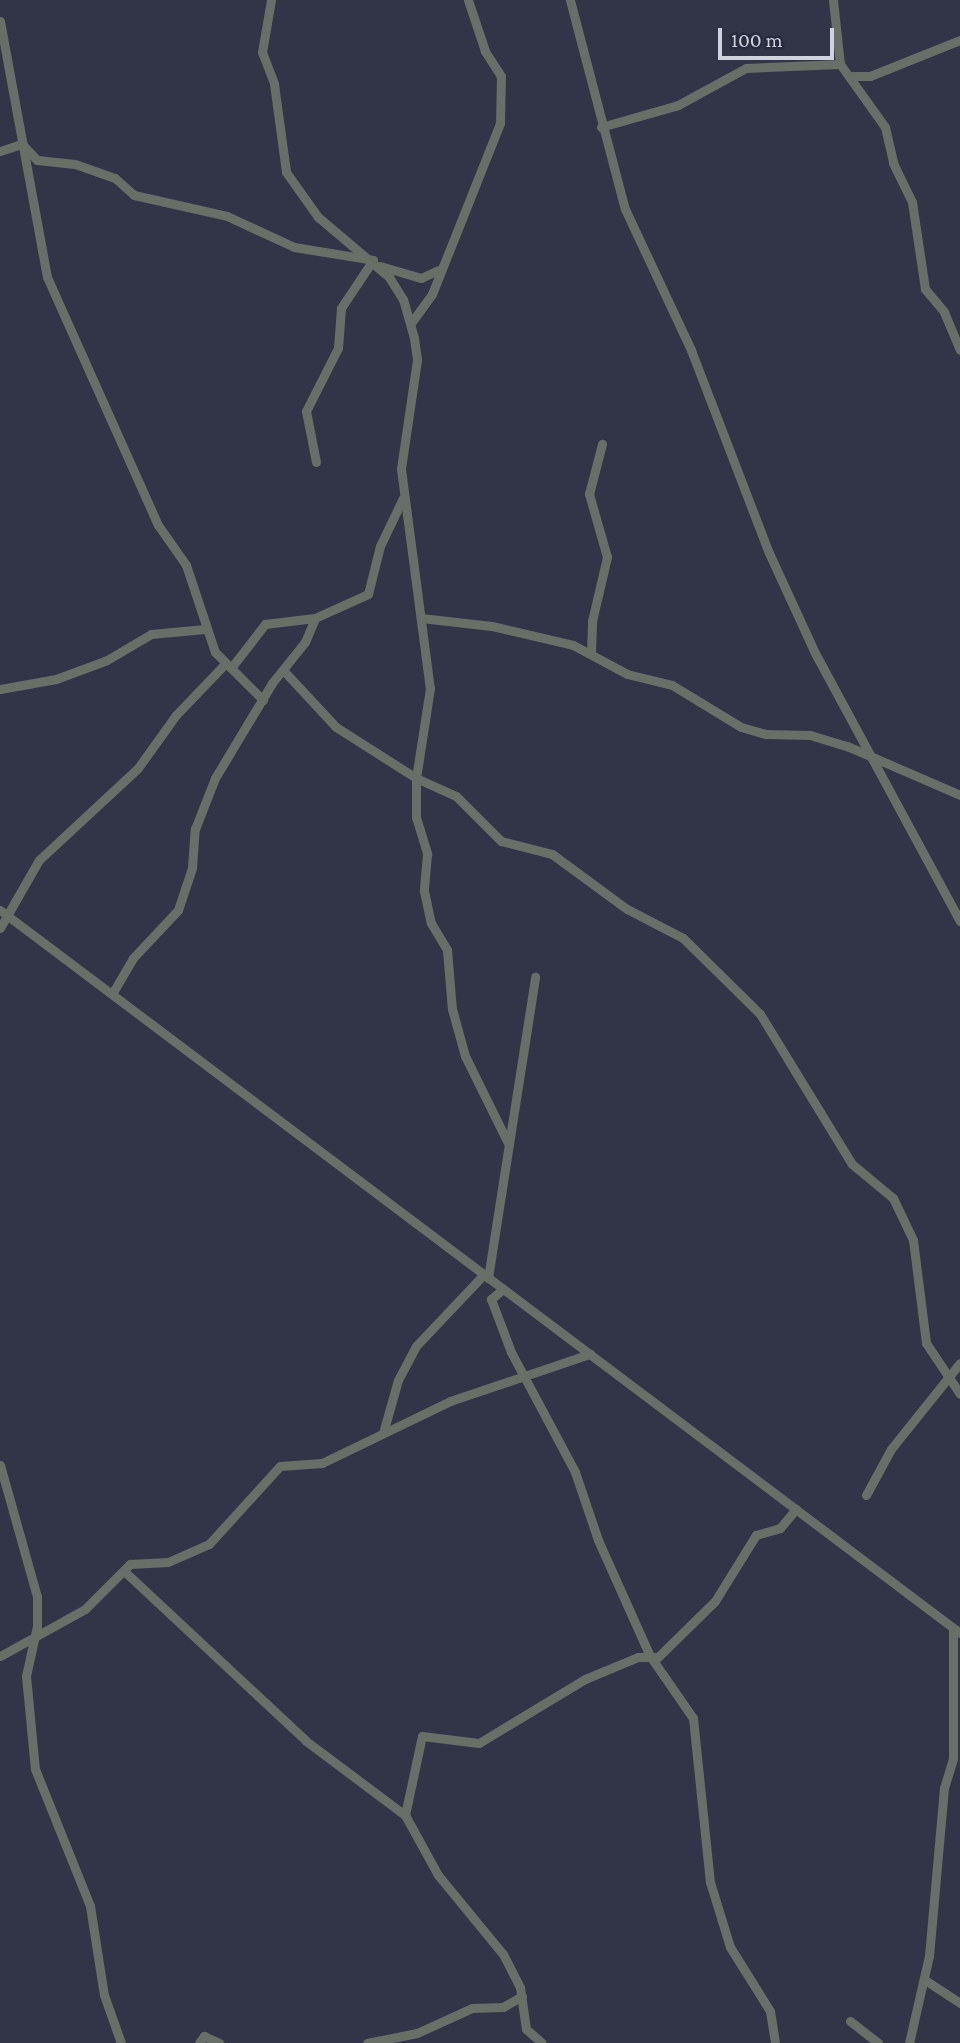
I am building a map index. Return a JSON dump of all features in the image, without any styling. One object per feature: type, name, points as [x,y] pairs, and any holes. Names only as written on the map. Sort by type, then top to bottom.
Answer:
[{"type":"street","points":[[271,0],[262,52],[274,84],[286,172],[318,217],[377,263],[403,299],[411,323],[416,360],[404,432],[404,493],[430,700],[416,778],[416,817],[427,854],[424,891],[431,923],[447,950],[453,1016],[465,1056],[509,1145]]},
{"type":"street","points":[[411,323],[432,294],[441,265],[494,143],[503,104],[501,76],[485,51],[468,0]]},
{"type":"street","points":[[570,0],[601,127],[625,209],[691,350],[781,582],[960,921]]},
{"type":"street","points":[[833,0],[840,64],[853,76],[886,127],[891,156],[912,202],[925,289],[944,312],[960,350]]},
{"type":"street","points":[[0,21],[47,277],[158,525],[186,565],[205,629],[228,667],[263,700]]},
{"type":"street","points":[[853,76],[870,76],[960,40]]},
{"type":"street","points":[[601,127],[678,105],[746,68],[840,64]]},
{"type":"street","points":[[22,144],[37,160],[75,164],[115,178],[134,195],[228,216],[295,247],[377,263],[422,278],[432,277],[441,265]]},
{"type":"street","points":[[0,151],[22,144]]},
{"type":"street","points":[[316,462],[306,411],[338,348],[341,308],[377,263]]},
{"type":"street","points":[[591,653],[592,621],[607,557],[589,494],[603,444]]},
{"type":"street","points":[[0,928],[17,907],[39,860],[138,768],[185,705],[228,667],[265,624],[315,618],[372,589],[380,546],[404,493]]},
{"type":"street","points":[[112,994],[133,958],[178,910],[192,868],[199,817],[215,778],[283,670],[306,642],[315,618]]},
{"type":"street","points":[[421,618],[552,639],[591,653],[627,674],[672,685],[750,730],[810,735],[870,754],[960,795]]},
{"type":"street","points":[[0,689],[56,679],[107,660],[151,634],[205,629]]},
{"type":"street","points":[[283,670],[336,727],[416,778],[464,802],[501,841],[552,854],[627,909],[683,938],[765,1020],[799,1086],[831,1124],[852,1164],[883,1185],[898,1207],[919,1267],[926,1343],[960,1394]]},
{"type":"street","points":[[17,907],[21,926]]},
{"type":"street","points":[[0,910],[958,1630],[953,1758],[944,1788],[925,1980],[909,2043]]},
{"type":"street","points":[[383,1433],[398,1380],[416,1346],[486,1276],[535,976]]},
{"type":"street","points":[[503,1289],[491,1299],[523,1375],[575,1472],[598,1540],[651,1657],[693,1718],[710,1882],[730,1947],[770,2011],[775,2043]]},
{"type":"street","points":[[0,1656],[35,1640],[85,1609],[134,1563],[168,1562],[209,1545],[280,1466],[322,1463],[383,1433],[523,1375],[590,1354]]},
{"type":"street","points":[[866,1495],[891,1449],[951,1378],[960,1363]]},
{"type":"street","points":[[0,1465],[37,1597],[35,1640],[26,1676],[35,1769],[90,1906],[104,1995],[121,2043]]},
{"type":"street","points":[[405,1815],[422,1736],[479,1743],[585,1679],[658,1657],[715,1601],[756,1535],[780,1528],[796,1509]]},
{"type":"street","points":[[124,1571],[306,1741],[405,1815],[438,1875],[503,1954],[522,1996],[524,2023],[542,2043]]},
{"type":"street","points":[[925,1980],[960,2003]]},
{"type":"street","points":[[367,2043],[417,2033],[472,2008],[503,2007],[522,1996]]},
{"type":"street","points":[[850,2021],[878,2043]]},
{"type":"street","points":[[199,2043],[204,2036],[219,2043]]}]
